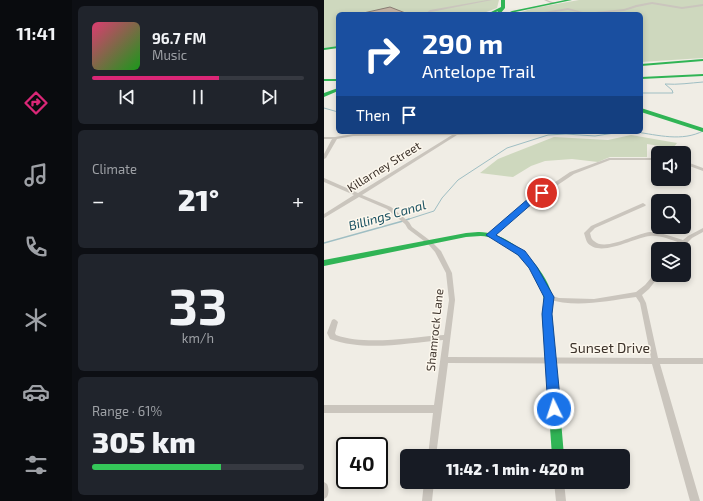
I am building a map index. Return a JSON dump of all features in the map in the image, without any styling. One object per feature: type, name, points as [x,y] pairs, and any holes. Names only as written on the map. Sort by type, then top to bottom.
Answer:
[{"type":"main road","points":[[504,12],[508,8],[508,0]]},
{"type":"main road","points":[[504,12],[570,0]]},
{"type":"main road","points":[[324,49],[336,47]]},
{"type":"main road","points":[[643,64],[703,60]]},
{"type":"main road","points":[[643,78],[673,78],[703,75]]},
{"type":"main road","points":[[324,80],[336,80]]},
{"type":"main road","points":[[324,92],[336,87]]},
{"type":"main road","points":[[324,95],[336,90]]},
{"type":"main road","points":[[643,111],[702,129]]},
{"type":"main road","points":[[324,263],[466,236],[491,235],[521,253],[533,267],[549,297],[547,314],[557,449]]},
{"type":"street","points":[[429,12],[491,0]]},
{"type":"street","points":[[545,0],[554,3]]},
{"type":"street","points":[[604,12],[624,10],[652,3],[682,8],[703,3]]},
{"type":"street","points":[[544,12],[568,9],[577,12]]},
{"type":"street","points":[[324,138],[353,135],[482,134]]},
{"type":"street","name":"Killarney Street","points":[[324,216],[455,135]]},
{"type":"street","points":[[324,158],[335,138]]},
{"type":"street","points":[[491,235],[532,200],[572,173],[610,159],[651,159]]},
{"type":"street","points":[[691,165],[703,170]]},
{"type":"street","points":[[324,180],[358,195]]},
{"type":"street","name":"Shamrock Lane","points":[[358,195],[389,208],[407,223],[410,228],[438,250],[444,259],[449,273],[452,300],[433,449]]},
{"type":"street","points":[[644,205],[594,227],[587,233],[588,238],[592,244],[605,246],[649,234],[683,242],[703,231]]},
{"type":"street","points":[[549,297],[560,300],[594,301],[638,294],[651,282]]},
{"type":"street","points":[[638,294],[643,303],[655,361],[695,501]]},
{"type":"street","points":[[334,322],[331,333],[333,337],[337,340],[358,343],[447,337]]},
{"type":"street","name":"Sunset Drive","points":[[444,360],[703,361]]},
{"type":"street","points":[[324,409],[438,409]]},
{"type":"street","points":[[324,487],[324,494]]},
{"type":"street","points":[[426,501],[428,489]]},
{"type":"street","points":[[560,489],[561,501]]},
{"type":"green space","points":[[324,0],[499,0],[497,8],[486,12],[336,12],[336,46],[324,48]]},
{"type":"green space","points":[[579,0],[703,0],[703,58],[643,62],[643,12],[521,12],[534,8]]},
{"type":"green space","points":[[631,135],[677,143],[675,146],[647,144],[647,157],[610,157],[598,162],[572,159],[545,161],[531,166],[513,177],[480,173],[498,159],[554,137],[608,140]]},
{"type":"building","points":[[390,7],[403,12],[368,12]]},
{"type":"waterway","points":[[643,93],[673,93],[672,90],[665,84],[703,82]]},
{"type":"waterway","points":[[324,108],[336,111]]},
{"type":"waterway","name":"Billings Canal","points":[[643,133],[678,137],[703,131]]},
{"type":"waterway","name":"Billings Canal","points":[[409,219],[406,220],[434,211],[442,198],[458,180],[507,148],[548,135],[566,134]]},
{"type":"waterway","name":"Billings Canal","points":[[566,134],[595,136],[608,134]]},
{"type":"waterway","name":"Billings Canal","points":[[324,243],[403,221]]},
{"type":"traffic: fast","points":[[500,12],[503,8],[503,0]]},
{"type":"traffic: fast","points":[[512,12],[570,0]]},
{"type":"traffic: fast","points":[[494,12],[503,8]]},
{"type":"traffic: fast","points":[[324,49],[336,47]]},
{"type":"traffic: fast","points":[[643,65],[703,60]]},
{"type":"traffic: fast","points":[[643,78],[703,75]]},
{"type":"traffic: fast","points":[[324,80],[336,80]]},
{"type":"traffic: fast","points":[[324,95],[336,90]]},
{"type":"traffic: fast","points":[[643,111],[703,130]]},
{"type":"traffic: fast","points":[[324,263],[466,235],[482,234],[499,238],[517,251],[534,268],[545,287],[548,296],[547,314],[557,449]]},
{"type":"route","points":[[542,193],[491,235],[521,253],[533,267],[549,297],[547,314],[554,409]]}]
